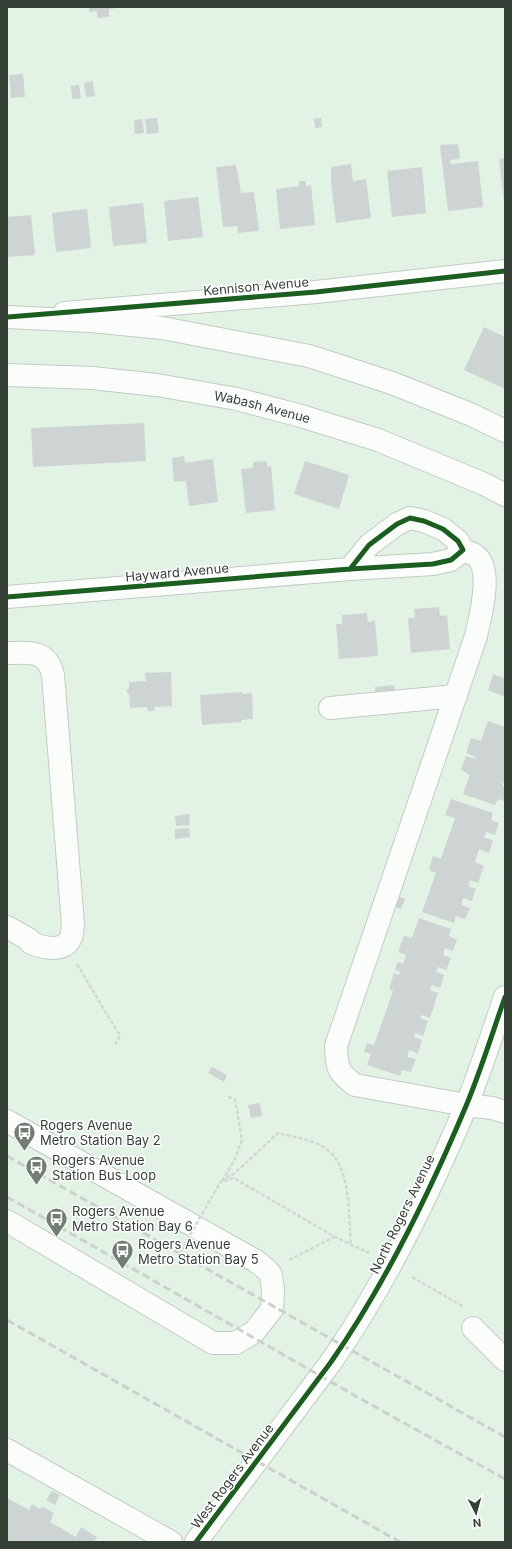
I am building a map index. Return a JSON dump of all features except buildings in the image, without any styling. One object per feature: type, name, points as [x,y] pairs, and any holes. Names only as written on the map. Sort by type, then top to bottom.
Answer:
[{"type":"street","name":"Kennison Avenue","points":[[8,317],[316,292],[505,271]]},
{"type":"street","points":[[8,317],[91,321],[162,328],[309,356],[392,383],[472,415],[505,431]]},
{"type":"street","name":"Wabash Avenue","points":[[7,375],[92,378],[157,385],[237,399],[301,416],[378,440],[484,484],[505,495]]},
{"type":"street","points":[[350,568],[369,545],[397,524],[410,518],[424,521],[443,529],[458,541],[463,550],[474,555],[480,562],[484,575],[485,593],[476,636],[336,1046],[336,1062],[342,1076],[354,1085],[466,1105],[492,1108],[505,1112]]},
{"type":"street","name":"Hayward Avenue","points":[[7,597],[350,568],[433,564],[451,560],[463,550]]},
{"type":"street","points":[[7,653],[32,653],[45,658],[51,666],[54,675],[73,924],[71,937],[66,945],[59,948],[40,946],[31,943],[30,940],[7,927]]},
{"type":"street","points":[[330,708],[456,696]]},
{"type":"street","name":"North Rogers Avenue","points":[[285,1423],[350,1334],[376,1291],[422,1205],[466,1105],[505,998]]},
{"type":"street","points":[[7,1121],[256,1261],[271,1275],[273,1290],[272,1309],[264,1322],[254,1332],[236,1343],[213,1343],[7,1221]]},
{"type":"street","points":[[472,1328],[505,1360]]},
{"type":"street","name":"West Rogers Avenue","points":[[196,1542],[285,1423]]},
{"type":"street","points":[[7,1450],[171,1542]]},
{"type":"path","points":[[66,945],[120,1036],[114,1046]]},
{"type":"path","points":[[178,1256],[235,1159],[242,1140],[235,1100],[227,1096]]},
{"type":"path","points":[[221,1181],[235,1173],[278,1133],[312,1142],[326,1149],[341,1168],[346,1182],[351,1244]]},
{"type":"path","points":[[221,1181],[234,1178],[335,1237],[372,1254]]},
{"type":"path","points":[[283,1263],[335,1237]]},
{"type":"path","points":[[412,1277],[465,1307]]},
{"type":"railway","points":[[7,1156],[505,1437]]},
{"type":"railway","points":[[7,1197],[361,1399],[505,1479]]},
{"type":"railway","points":[[7,1320],[400,1542]]},
{"type":"cycle path","points":[[8,317],[316,292],[505,271]]},
{"type":"cycle path","points":[[7,597],[350,569],[433,564],[451,560],[463,550],[458,541],[443,529],[424,521],[410,518],[397,524],[369,545],[350,569]]},
{"type":"cycle path","points":[[196,1542],[331,1362],[370,1301],[422,1205],[437,1172],[482,1065],[505,997]]},
{"type":"place","name":"Rogers Avenue Metro Station Bay 2","points":[[24,1152]]},
{"type":"place","name":"Rogers Avenue Station Bus Loop","points":[[37,1186]]},
{"type":"place","name":"Rogers Avenue Metro Station Bay 6","points":[[57,1238]]},
{"type":"place","name":"Rogers Avenue Metro Station Bay 5","points":[[123,1270]]}]
